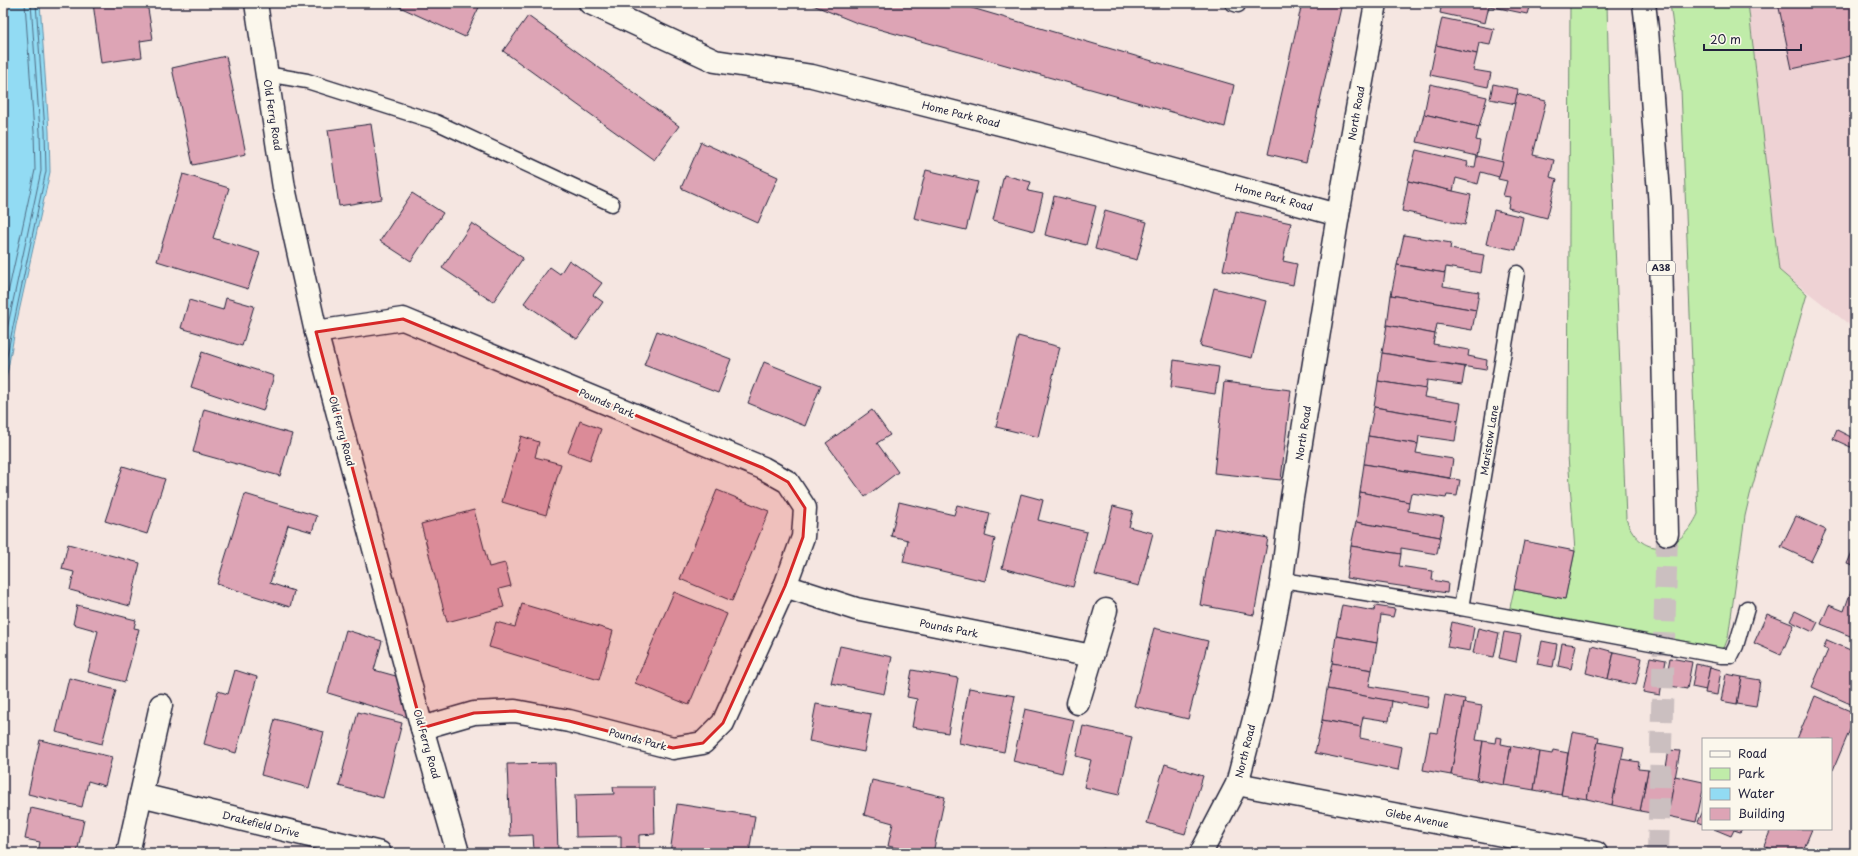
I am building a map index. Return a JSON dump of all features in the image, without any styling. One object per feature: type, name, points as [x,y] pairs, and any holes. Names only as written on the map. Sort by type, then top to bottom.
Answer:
[{"type":"main road","name":"Old Ferry Road","points":[[256,3],[284,188],[316,332],[422,728],[458,853]]},
{"type":"main road","name":"Home Park Road","points":[[590,3],[715,62],[812,76],[1078,144],[1338,215]]},
{"type":"main road","name":"North Road","points":[[1201,853],[1237,784],[1260,696],[1282,580],[1291,504],[1338,215],[1376,3]]},
{"type":"main road","name":"A38","points":[[1644,3],[1660,208],[1667,534]]},
{"type":"main road","name":"Pounds Park","points":[[316,332],[403,319],[763,468],[788,482],[805,508],[803,537],[785,586],[723,723],[703,743],[672,748],[569,721],[515,711],[474,714],[422,728]]},
{"type":"main road","name":"Pounds Park","points":[[785,586],[856,609],[1092,656]]},
{"type":"main road","points":[[1078,703],[1106,610]]},
{"type":"main road","points":[[128,853],[161,705]]},
{"type":"main road","name":"Glebe Avenue","points":[[1237,784],[1596,853]]},
{"type":"main road","name":"Drakefield Drive","points":[[142,795],[380,853]]},
{"type":"lane","points":[[1232,3],[1238,5],[1238,3]]},
{"type":"lane","points":[[266,74],[307,81],[436,122],[612,204]]},
{"type":"lane","name":"Maristow Lane","points":[[1461,608],[1517,273]]},
{"type":"lane","points":[[1282,580],[1461,608],[1721,656],[1731,656],[1736,646],[1746,608]]},
{"type":"highlighted area","points":[[403,319],[763,468],[788,482],[805,508],[803,537],[785,586],[723,723],[703,743],[673,748],[569,721],[515,711],[474,713],[422,728],[316,332]]},
{"type":"shaded area","points":[[1748,3],[1855,3],[1855,329],[1779,270]]},
{"type":"green space","points":[[1570,3],[1607,3],[1609,93],[1626,519],[1633,533],[1642,542],[1652,547],[1662,547],[1682,537],[1691,527],[1698,514],[1681,89],[1670,3],[1748,3],[1779,270],[1807,294],[1745,516],[1728,638],[1721,656],[1508,617],[1514,589],[1565,599],[1575,551],[1568,456]]},
{"type":"water","points":[[3,3],[40,3],[49,131],[50,172],[16,325],[3,396]]},
{"type":"building","points":[[93,3],[147,3],[153,39],[140,41],[142,57],[101,63]]},
{"type":"building","points":[[391,3],[481,3],[465,37]]},
{"type":"building","points":[[808,3],[955,3],[1234,85],[1225,127],[857,23]]},
{"type":"building","points":[[1302,3],[1342,3],[1306,163],[1268,154]]},
{"type":"building","points":[[1442,3],[1535,3],[1534,5],[1530,4],[1527,14],[1489,6],[1485,23],[1440,13]]},
{"type":"building","points":[[1778,3],[1855,3],[1855,55],[1792,69]]},
{"type":"building","points":[[528,16],[679,126],[654,160],[503,51]]},
{"type":"building","points":[[1442,18],[1494,29],[1490,45],[1479,43],[1477,54],[1436,45]]},
{"type":"building","points":[[1436,45],[1477,54],[1473,70],[1491,73],[1488,87],[1430,75]]},
{"type":"building","points":[[226,56],[246,154],[193,165],[172,68]]},
{"type":"building","points":[[1430,84],[1487,97],[1479,127],[1424,114]]},
{"type":"building","points":[[1493,84],[1518,89],[1516,104],[1490,99]]},
{"type":"building","points":[[1517,94],[1546,101],[1533,155],[1554,160],[1550,177],[1557,179],[1547,218],[1508,208],[1510,197],[1503,196],[1507,181],[1498,179]]},
{"type":"building","points":[[1424,114],[1479,127],[1476,140],[1480,141],[1477,156],[1417,142]]},
{"type":"building","points":[[371,124],[382,199],[339,206],[328,130]]},
{"type":"building","points":[[701,142],[778,177],[758,223],[681,188]]},
{"type":"building","points":[[1416,150],[1468,162],[1467,166],[1475,167],[1477,156],[1503,162],[1499,177],[1481,172],[1478,184],[1456,178],[1453,191],[1408,181]]},
{"type":"building","points":[[926,170],[978,182],[966,230],[914,218]]},
{"type":"building","points":[[183,174],[229,188],[213,238],[260,253],[248,289],[157,261]]},
{"type":"building","points":[[1004,175],[1031,182],[1028,191],[1043,194],[1034,231],[993,220]]},
{"type":"building","points":[[1408,181],[1471,195],[1465,225],[1402,211]]},
{"type":"building","points":[[412,193],[443,213],[411,261],[380,241]]},
{"type":"building","points":[[1054,196],[1096,206],[1086,245],[1045,235]]},
{"type":"building","points":[[1105,210],[1147,222],[1137,260],[1095,249]]},
{"type":"building","points":[[1494,210],[1523,217],[1516,250],[1486,244]]},
{"type":"building","points":[[1236,211],[1291,223],[1283,261],[1297,264],[1293,285],[1223,270]]},
{"type":"building","points":[[472,223],[523,258],[493,302],[442,268]]},
{"type":"building","points":[[1404,235],[1451,243],[1450,249],[1484,255],[1481,273],[1446,267],[1445,273],[1397,265]]},
{"type":"building","points":[[569,260],[602,283],[593,295],[603,302],[577,339],[524,303],[550,267],[560,274]]},
{"type":"building","points":[[1397,265],[1445,273],[1443,286],[1479,292],[1476,310],[1391,295]]},
{"type":"building","points":[[1214,288],[1266,301],[1252,358],[1200,346]]},
{"type":"building","points":[[1391,295],[1476,310],[1472,330],[1437,324],[1435,334],[1387,325]]},
{"type":"building","points":[[226,298],[254,306],[242,346],[181,328],[189,300],[223,310]]},
{"type":"building","points":[[1387,325],[1435,334],[1433,344],[1469,350],[1468,356],[1487,360],[1486,370],[1382,353]]},
{"type":"building","points":[[657,331],[731,359],[718,393],[644,365]]},
{"type":"building","points":[[1018,336],[1060,347],[1038,437],[996,427]]},
{"type":"building","points":[[202,352],[274,376],[263,411],[191,387]]},
{"type":"building","points":[[1382,353],[1465,367],[1462,385],[1427,380],[1426,389],[1378,381]]},
{"type":"building","points":[[1174,360],[1219,367],[1215,394],[1171,387]]},
{"type":"building","points":[[764,362],[821,385],[805,426],[748,403]]},
{"type":"building","points":[[1378,381],[1426,389],[1424,397],[1461,403],[1458,421],[1374,407]]},
{"type":"building","points":[[1224,382],[1291,390],[1281,480],[1214,473]]},
{"type":"building","points":[[1374,407],[1458,421],[1455,441],[1419,436],[1418,444],[1368,436]]},
{"type":"building","points":[[204,409],[292,434],[280,476],[193,452]]},
{"type":"building","points":[[872,410],[890,435],[877,443],[898,472],[865,497],[826,443]]},
{"type":"building","points":[[580,421],[601,429],[590,460],[568,452]]},
{"type":"building","points":[[1837,430],[1855,439],[1855,449],[1833,439]]},
{"type":"building","points":[[521,436],[539,442],[535,457],[561,464],[546,515],[502,502]]},
{"type":"building","points":[[1368,436],[1418,444],[1416,453],[1453,459],[1450,478],[1364,464]]},
{"type":"building","points":[[1364,464],[1460,480],[1457,496],[1447,495],[1446,498],[1411,493],[1409,502],[1360,492]]},
{"type":"building","points":[[123,466],[165,479],[147,534],[105,521]]},
{"type":"building","points":[[717,490],[769,511],[732,601],[680,579]]},
{"type":"building","points":[[1360,492],[1409,502],[1408,511],[1444,517],[1440,537],[1356,522]]},
{"type":"building","points":[[245,494],[317,516],[312,532],[288,525],[270,583],[294,591],[290,607],[217,584]]},
{"type":"building","points":[[1021,494],[1043,500],[1038,520],[1087,532],[1073,587],[1002,568]]},
{"type":"building","points":[[899,502],[954,515],[957,505],[990,513],[985,536],[995,539],[985,581],[903,562],[908,540],[891,536]]},
{"type":"building","points":[[1113,506],[1133,511],[1129,527],[1153,533],[1139,586],[1095,575]]},
{"type":"building","points":[[474,510],[489,567],[505,563],[511,586],[499,589],[504,607],[447,622],[421,524]]},
{"type":"building","points":[[1796,516],[1826,530],[1811,561],[1781,547]]},
{"type":"building","points":[[1356,522],[1440,537],[1437,554],[1401,548],[1401,554],[1351,546]]},
{"type":"building","points":[[1214,528],[1268,538],[1254,615],[1200,605]]},
{"type":"building","points":[[1524,541],[1575,551],[1565,599],[1514,589]]},
{"type":"building","points":[[68,544],[140,563],[130,606],[70,590],[74,572],[62,569]]},
{"type":"building","points":[[1855,545],[1855,567],[1847,564]]},
{"type":"building","points":[[1351,546],[1401,554],[1399,566],[1433,571],[1432,580],[1448,583],[1447,593],[1346,578]]},
{"type":"building","points":[[1851,591],[1855,592],[1855,638],[1821,624],[1829,605],[1844,611]]},
{"type":"building","points":[[674,592],[727,614],[689,705],[635,683]]},
{"type":"building","points":[[522,604],[613,631],[599,680],[489,647],[496,622],[515,627]]},
{"type":"building","points":[[77,605],[136,620],[134,628],[139,629],[125,682],[88,672],[98,631],[73,624]]},
{"type":"building","points":[[1342,605],[1374,611],[1375,606],[1395,609],[1393,617],[1381,615],[1377,643],[1336,636]]},
{"type":"building","points":[[1795,611],[1818,622],[1813,632],[1790,621]]},
{"type":"building","points":[[1767,614],[1794,625],[1781,655],[1754,643]]},
{"type":"building","points":[[1452,622],[1474,627],[1470,651],[1447,647]]},
{"type":"building","points":[[1154,628],[1208,641],[1188,719],[1134,706]]},
{"type":"building","points":[[1478,628],[1499,633],[1494,657],[1473,653]]},
{"type":"building","points":[[346,630],[382,641],[374,670],[403,678],[414,719],[328,693]]},
{"type":"building","points":[[1504,632],[1521,635],[1516,662],[1499,658]]},
{"type":"building","points":[[1336,636],[1377,643],[1372,670],[1332,663]]},
{"type":"building","points":[[1827,640],[1855,652],[1855,706],[1812,687],[1828,650],[1823,648]]},
{"type":"building","points":[[1542,641],[1557,644],[1553,667],[1537,664]]},
{"type":"building","points":[[1562,643],[1576,645],[1571,669],[1558,666]]},
{"type":"building","points":[[840,646],[892,657],[884,694],[831,683]]},
{"type":"building","points":[[1592,646],[1614,652],[1608,679],[1586,673]]},
{"type":"building","points":[[1614,652],[1642,658],[1636,685],[1608,679]]},
{"type":"building","points":[[1650,657],[1666,660],[1660,695],[1643,692]]},
{"type":"building","points":[[1670,658],[1692,662],[1687,689],[1665,685]]},
{"type":"building","points":[[1332,663],[1372,670],[1369,686],[1429,696],[1427,708],[1327,689]]},
{"type":"building","points":[[1696,664],[1710,667],[1706,690],[1692,687]]},
{"type":"building","points":[[1710,667],[1721,670],[1717,695],[1705,693]]},
{"type":"building","points":[[235,670],[257,677],[236,753],[204,744],[218,691],[228,694]]},
{"type":"building","points":[[912,670],[958,678],[948,733],[912,727],[917,699],[907,697]]},
{"type":"building","points":[[1726,674],[1742,677],[1737,704],[1721,701]]},
{"type":"building","points":[[1742,677],[1760,680],[1756,707],[1737,704]]},
{"type":"building","points":[[69,678],[116,690],[102,744],[56,732]]},
{"type":"building","points":[[969,688],[1015,696],[1004,752],[959,743]]},
{"type":"building","points":[[1327,689],[1392,701],[1389,721],[1363,717],[1361,727],[1322,720]]},
{"type":"building","points":[[1445,695],[1465,699],[1451,775],[1423,770],[1430,732],[1438,733]]},
{"type":"building","points":[[1815,696],[1855,713],[1855,718],[1833,770],[1832,738],[1797,738]]},
{"type":"building","points":[[1464,703],[1482,706],[1476,740],[1483,741],[1477,780],[1451,775]]},
{"type":"building","points":[[816,704],[871,714],[864,752],[809,741]]},
{"type":"building","points":[[1025,709],[1074,720],[1062,773],[1013,761]]},
{"type":"building","points":[[358,712],[402,723],[383,798],[339,786]]},
{"type":"building","points":[[275,719],[324,732],[309,788],[261,775]]},
{"type":"building","points":[[1322,720],[1361,727],[1360,738],[1402,747],[1398,770],[1315,753]]},
{"type":"building","points":[[1083,726],[1132,737],[1119,795],[1084,787],[1091,760],[1076,756]]},
{"type":"building","points":[[1572,732],[1599,737],[1587,799],[1561,795]]},
{"type":"building","points":[[1496,737],[1502,738],[1501,744],[1511,746],[1504,785],[1477,780],[1483,741],[1495,743]]},
{"type":"building","points":[[40,740],[112,757],[105,786],[88,781],[82,807],[28,794]]},
{"type":"building","points":[[1598,742],[1624,747],[1612,805],[1587,799]]},
{"type":"building","points":[[1511,746],[1540,752],[1534,790],[1504,785]]},
{"type":"building","points":[[1553,750],[1568,753],[1561,795],[1534,790],[1540,752],[1552,754]]},
{"type":"building","points":[[1669,750],[1680,751],[1668,816],[1640,811],[1648,770],[1665,773]]},
{"type":"building","points":[[1621,759],[1639,762],[1638,769],[1648,770],[1640,811],[1612,805]]},
{"type":"building","points":[[555,763],[558,851],[534,851],[533,835],[510,836],[507,764]]},
{"type":"building","points":[[1165,764],[1203,776],[1185,834],[1147,823]]},
{"type":"building","points":[[1675,776],[1702,782],[1702,795],[1696,822],[1668,816]]},
{"type":"building","points":[[872,780],[945,797],[933,853],[920,853],[888,846],[893,823],[864,815]]},
{"type":"building","points":[[613,787],[654,787],[655,834],[639,835],[639,853],[621,853],[621,836],[576,837],[575,795],[614,794]]},
{"type":"building","points":[[677,804],[755,816],[749,853],[670,853]]},
{"type":"building","points":[[31,808],[84,820],[77,853],[38,853],[40,842],[25,839]]},
{"type":"building","points":[[1702,813],[1702,824],[1698,822]]},
{"type":"building","points":[[1716,830],[1734,830],[1731,836]]},
{"type":"building","points":[[1771,830],[1812,830],[1802,853],[1781,853],[1764,846]]},
{"type":"building","points":[[1103,848],[1111,853],[1100,853]]},
{"type":"tunnel","points":[[1658,853],[1667,534]]}]
